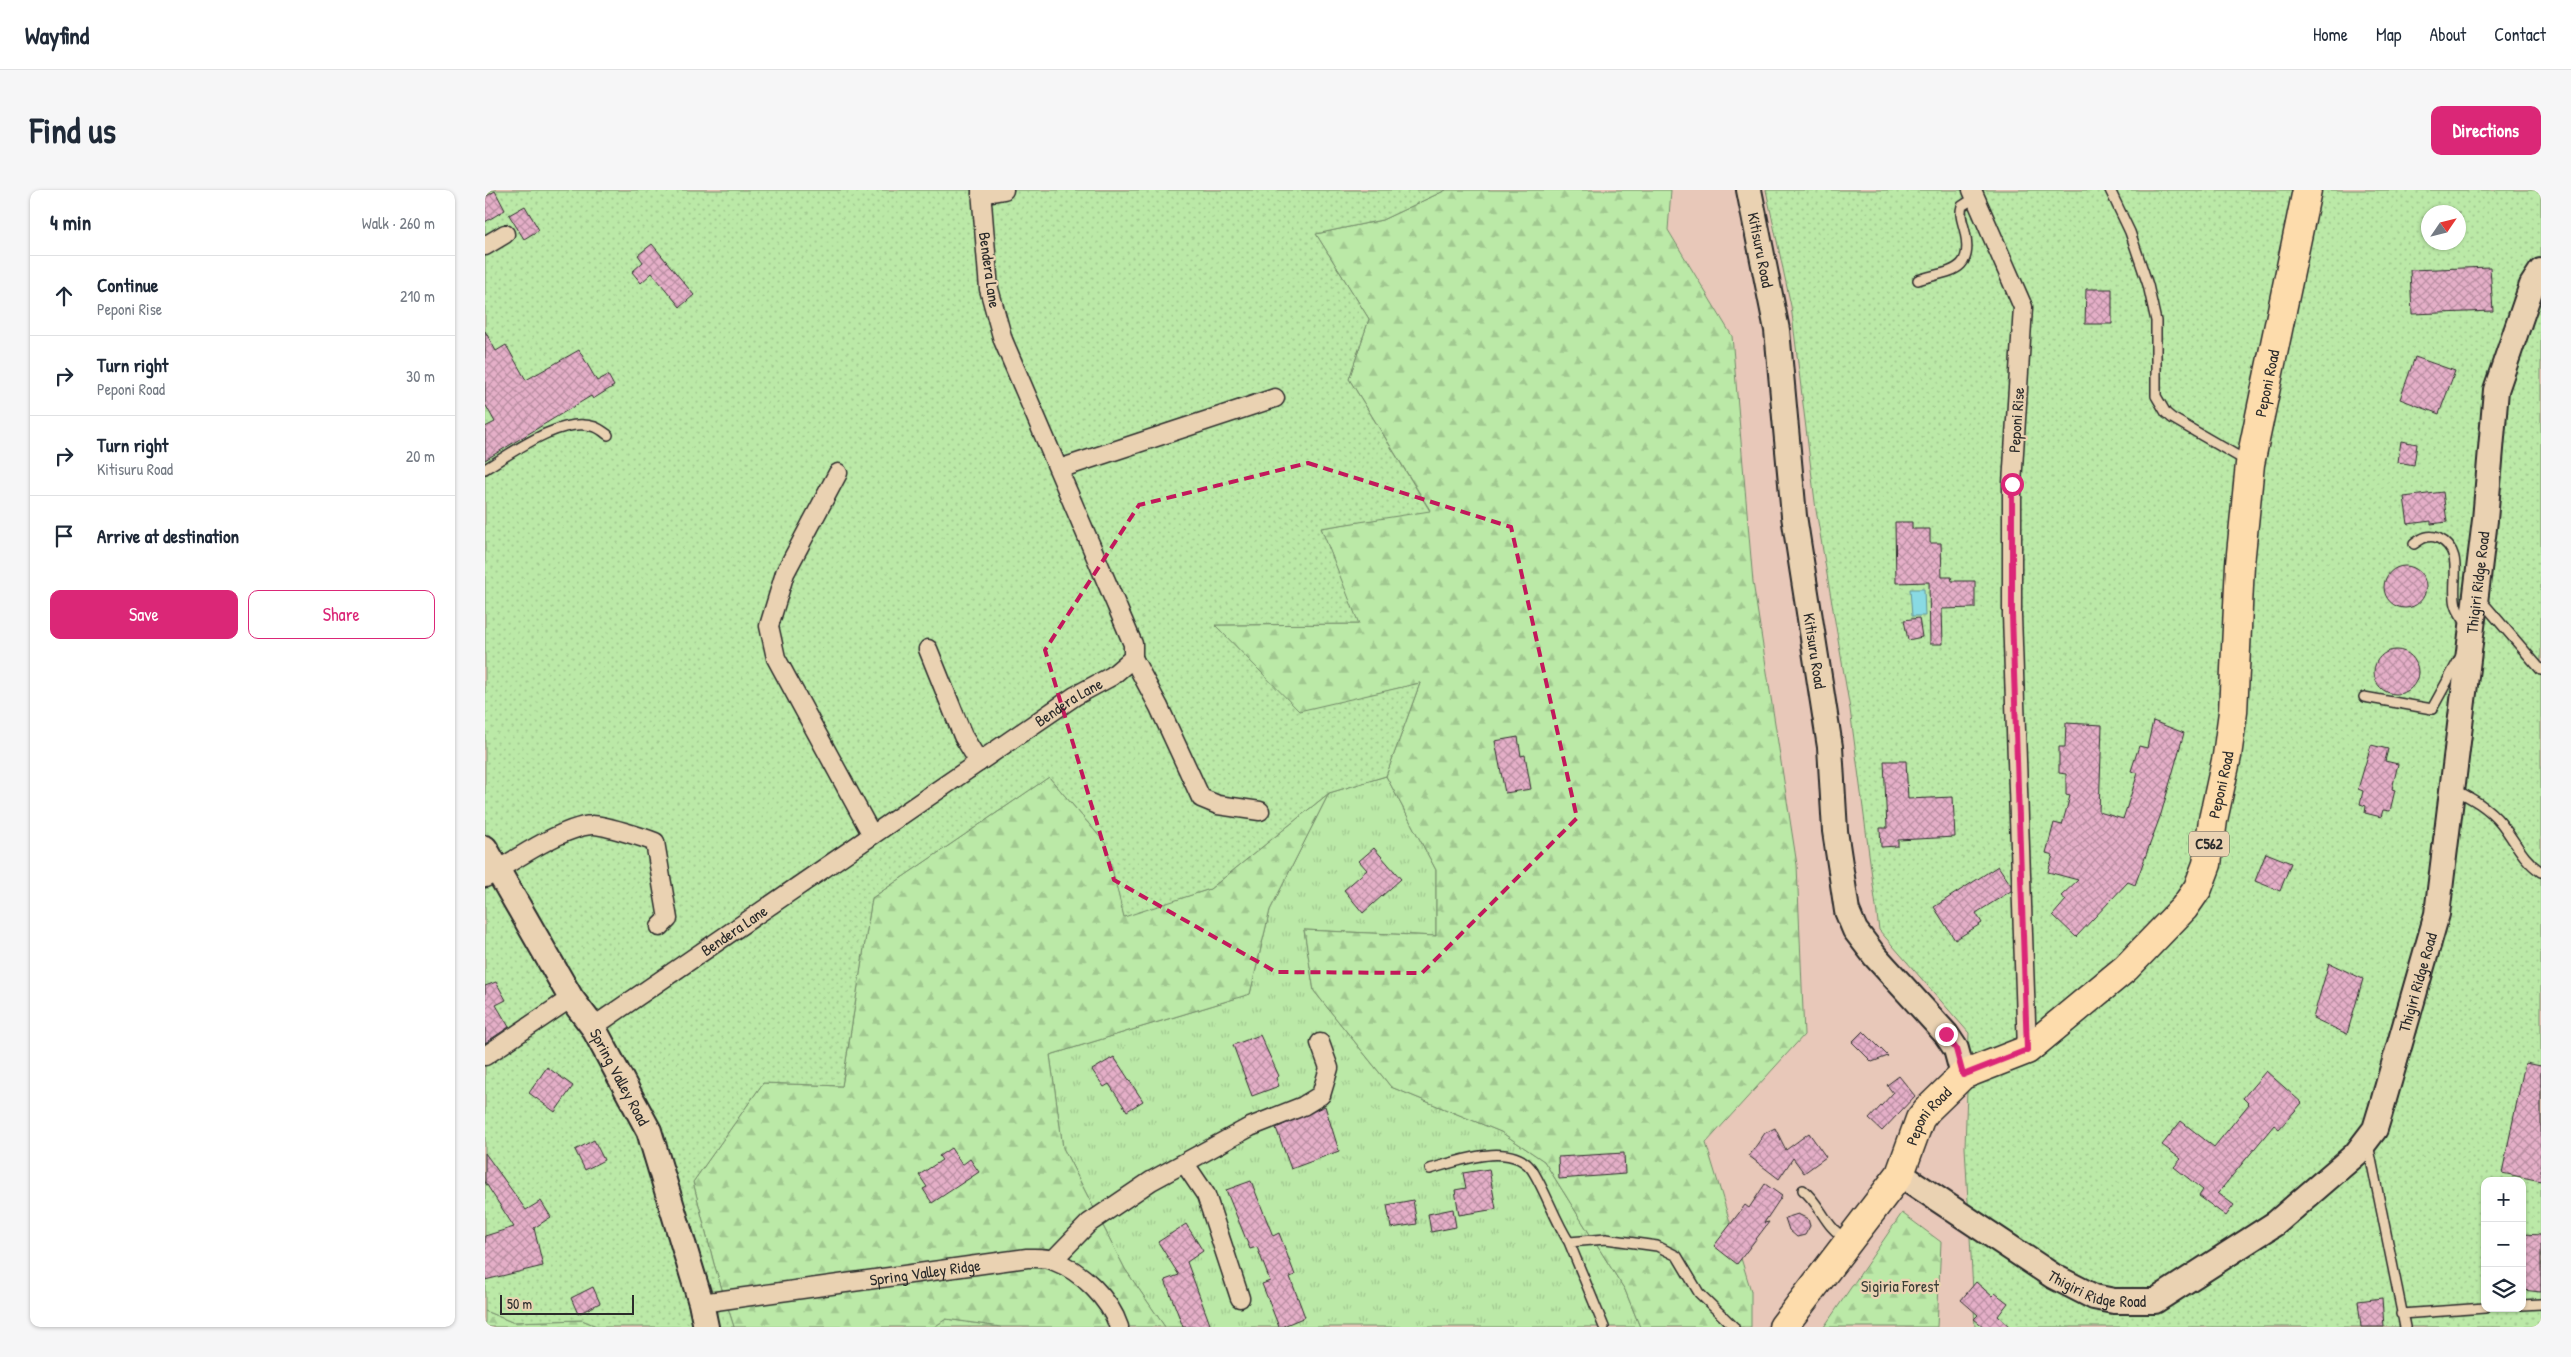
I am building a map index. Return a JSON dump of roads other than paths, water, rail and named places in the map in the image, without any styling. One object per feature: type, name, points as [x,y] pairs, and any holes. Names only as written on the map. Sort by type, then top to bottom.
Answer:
[{"type":"main road","name":"Peponi Road","points":[[1783,1327],[1848,1239],[1900,1174],[1921,1119],[1963,1075],[2027,1050],[2126,968],[2184,908],[2198,888],[2207,864],[2213,820],[2227,756],[2233,712],[2239,564],[2250,464],[2307,190]]},
{"type":"street","points":[[981,192],[1003,190]]},
{"type":"street","name":"Kitisuru Road","points":[[1749,190],[1777,330],[1794,516],[1830,747],[1835,831],[1847,911],[1855,930],[1875,956],[1946,1034],[1956,1049],[1963,1075]]},
{"type":"street","name":"Bendera Lane","points":[[593,1027],[1075,696],[1111,676],[1133,658],[1133,644],[1003,340],[989,289],[981,192]]},
{"type":"street","name":"Peponi Rise","points":[[1974,194],[2023,307],[2012,484],[2012,615],[2027,1050]]},
{"type":"street","points":[[485,246],[505,234]]},
{"type":"street","name":"Thigiri Ridge Road","points":[[1900,1174],[2053,1276],[2094,1297],[2114,1301],[2155,1301],[2276,1223],[2356,1154],[2367,1141],[2375,1129],[2437,914],[2485,520],[2496,390],[2532,285],[2541,271]]},
{"type":"street","points":[[1059,469],[1275,398]]},
{"type":"street","points":[[838,473],[785,573],[769,626],[776,658],[872,836]]},
{"type":"street","points":[[928,649],[963,736],[979,762]]},
{"type":"street","points":[[1133,658],[1159,707],[1201,798],[1218,805],[1260,812]]},
{"type":"street","points":[[492,874],[559,835],[592,824],[644,837],[655,842],[659,859],[668,919],[660,927]]},
{"type":"street","name":"Spring Valley Road","points":[[485,848],[492,874],[571,998],[593,1027],[649,1131],[701,1303],[706,1327]]},
{"type":"street","points":[[485,1056],[571,998]]},
{"type":"street","points":[[1053,1260],[1089,1223],[1151,1181],[1250,1127],[1303,1106],[1321,1095],[1329,1068],[1320,1043]]},
{"type":"street","points":[[1185,1164],[1206,1195],[1240,1298]]},
{"type":"street","name":"Spring Valley Ridge","points":[[701,1303],[1027,1258],[1053,1260],[1076,1272],[1101,1297],[1119,1327]]},
{"type":"lane","points":[[2109,190],[2130,232],[2148,285],[2156,321],[2156,396],[2171,418],[2250,464]]},
{"type":"lane","points":[[1918,280],[1957,268],[1963,264],[1968,256],[1960,214],[1962,206],[1974,194]]},
{"type":"lane","points":[[485,469],[551,430],[571,426],[594,426],[608,435]]},
{"type":"lane","points":[[2364,697],[2422,709],[2433,709],[2438,703],[2455,664],[2471,636],[2455,604],[2455,558],[2444,541],[2429,536],[2422,538],[2414,544]]},
{"type":"lane","points":[[2476,594],[2541,670]]},
{"type":"lane","points":[[2453,789],[2480,803],[2492,814],[2525,858],[2541,872]]},
{"type":"lane","points":[[2367,1141],[2405,1327]]},
{"type":"lane","points":[[1430,1168],[1492,1154],[1517,1158],[1533,1170],[1569,1242],[1604,1327]]},
{"type":"lane","points":[[1803,1190],[1813,1199],[1833,1230],[1848,1239]]},
{"type":"lane","points":[[1569,1242],[1606,1238],[1657,1246],[1677,1256],[1699,1293],[1734,1327]]},
{"type":"lane","points":[[2526,1305],[2541,1304]]},
{"type":"lane","points":[[2401,1314],[2481,1308]]},
{"type":"water","points":[[1910,589],[1924,589],[1925,616],[1912,616]]},
{"type":"park label","name":"Sigiria Forest","points":[[1900,1286]]}]
